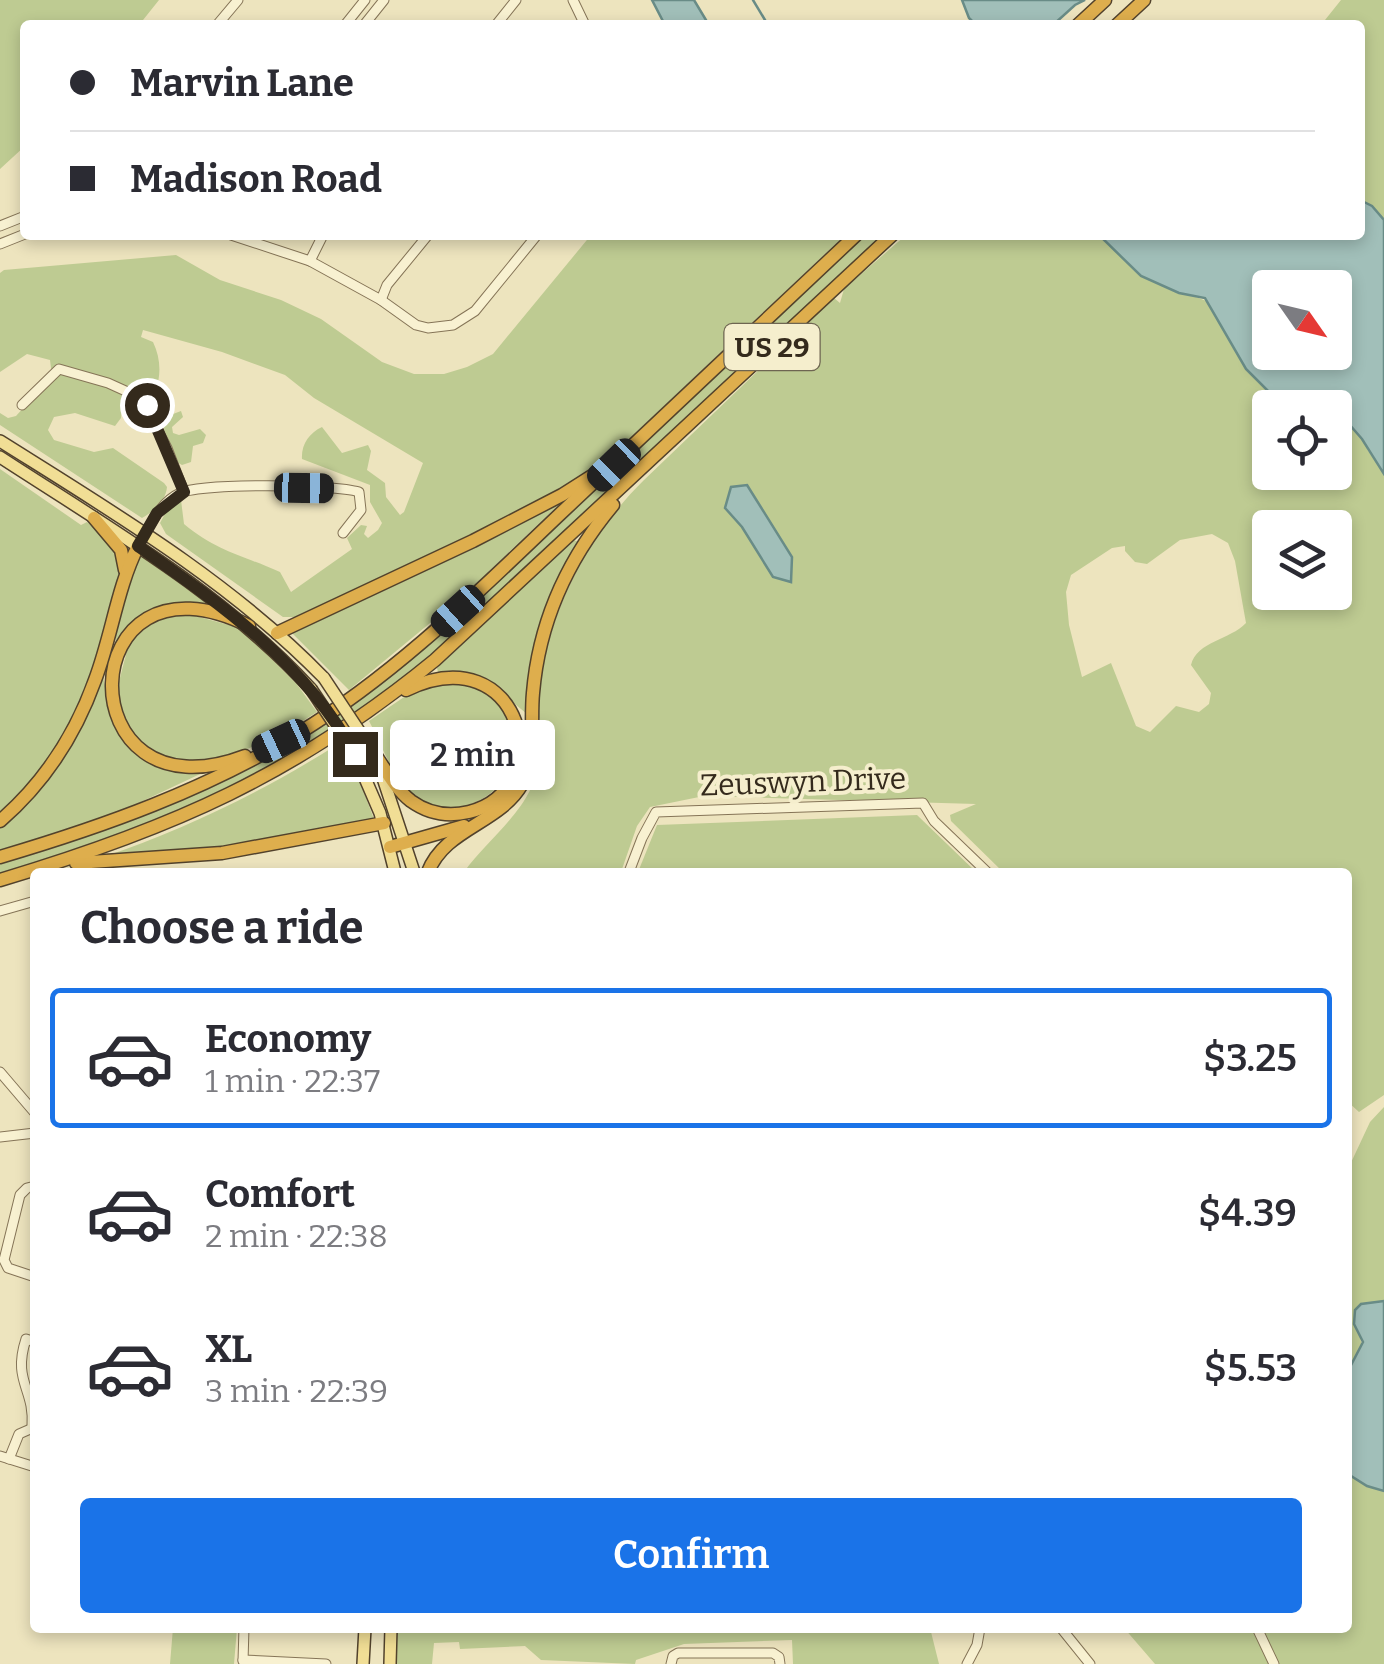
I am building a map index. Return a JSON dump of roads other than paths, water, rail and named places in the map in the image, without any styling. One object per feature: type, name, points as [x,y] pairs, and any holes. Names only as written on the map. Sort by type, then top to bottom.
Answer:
[{"type":"highway","points":[[1083,20],[1105,0]]},
{"type":"highway","points":[[1122,20],[1144,0]]},
{"type":"highway","name":"US 29","points":[[0,857],[85,832],[228,773],[302,732],[378,679],[433,633],[851,240]]},
{"type":"highway","name":"US 29","points":[[40,868],[132,838],[241,791],[296,761],[386,700],[435,660],[887,240]]},
{"type":"highway","points":[[277,633],[533,511],[587,480],[636,443]]},
{"type":"highway","points":[[431,868],[445,846],[508,803],[526,776],[536,668],[547,620],[566,573],[599,522],[652,459]]},
{"type":"highway","points":[[94,518],[121,550],[124,577]]},
{"type":"highway","points":[[0,821],[38,782],[73,730],[95,680],[124,577],[141,540]]},
{"type":"highway","points":[[249,626],[212,611],[189,608],[161,612],[144,621],[123,644],[113,666],[110,694],[117,719],[142,750],[159,760],[183,766],[222,764],[302,732]]},
{"type":"highway","points":[[369,746],[406,796],[424,808],[445,814],[486,805],[504,789],[516,766],[519,734],[514,714],[486,686],[465,678],[441,676],[386,700]]},
{"type":"highway","points":[[390,847],[482,821]]},
{"type":"highway","points":[[46,868],[222,853],[384,824]]},
{"type":"highway","name":"US 29","points":[[0,880],[30,871]]},
{"type":"main road","points":[[0,441],[141,540],[249,626],[311,689],[355,754],[384,824],[393,868]]},
{"type":"main road","points":[[0,457],[94,518],[141,540],[234,597],[324,678],[369,746],[386,783],[413,868]]},
{"type":"main road","points":[[363,1664],[365,1633]]},
{"type":"main road","points":[[390,1664],[392,1633]]},
{"type":"street","points":[[222,20],[238,0]]},
{"type":"street","points":[[349,20],[365,0]]},
{"type":"street","points":[[368,20],[384,0]]},
{"type":"street","points":[[500,20],[516,0]]},
{"type":"street","points":[[246,240],[310,261],[416,325],[428,328],[453,325],[475,311],[534,240]]},
{"type":"street","points":[[310,261],[320,240]]},
{"type":"street","points":[[380,300],[387,284],[424,240]]},
{"type":"street","points":[[22,405],[59,369],[108,383],[141,398],[168,448],[184,492]]},
{"type":"street","points":[[141,540],[163,507],[184,492],[233,488],[356,490],[361,496],[361,510],[343,533]]},
{"type":"street","name":"Zeuswyn Drive","points":[[631,868],[656,812],[923,803],[934,822],[983,868]]},
{"type":"street","points":[[0,910],[30,902]]},
{"type":"street","points":[[0,1072],[30,1107]]},
{"type":"street","points":[[0,1137],[30,1134]]},
{"type":"street","points":[[30,1187],[20,1195],[5,1235],[5,1266],[30,1275]]},
{"type":"street","points":[[30,1340],[26,1339],[20,1365],[30,1398]]},
{"type":"street","points":[[30,1428],[19,1434],[4,1458],[30,1466]]},
{"type":"street","points":[[244,1633],[243,1662],[326,1664]]},
{"type":"street","points":[[967,1664],[979,1633]]},
{"type":"street","points":[[1065,1633],[1090,1664]]},
{"type":"street","points":[[1259,1633],[1274,1664]]},
{"type":"street","points":[[671,1664],[678,1653],[774,1653],[780,1664]]},
{"type":"water","points":[[652,0],[694,0],[706,20],[662,20]]},
{"type":"water","points":[[962,0],[1085,0],[1058,20],[969,18]]},
{"type":"water","points":[[1365,202],[1372,206],[1384,220],[1384,474],[1352,428],[1352,390],[1267,390],[1246,369],[1205,298],[1179,293],[1141,276],[1104,240],[1365,240]]},
{"type":"water","points":[[747,485],[792,557],[791,582],[773,577],[742,527],[725,508],[731,487]]},
{"type":"water","points":[[1384,1301],[1384,1491],[1352,1477],[1352,1363],[1363,1342],[1354,1324],[1355,1310],[1361,1304]]},
{"type":"waterway","points":[[753,0],[765,20]]}]
